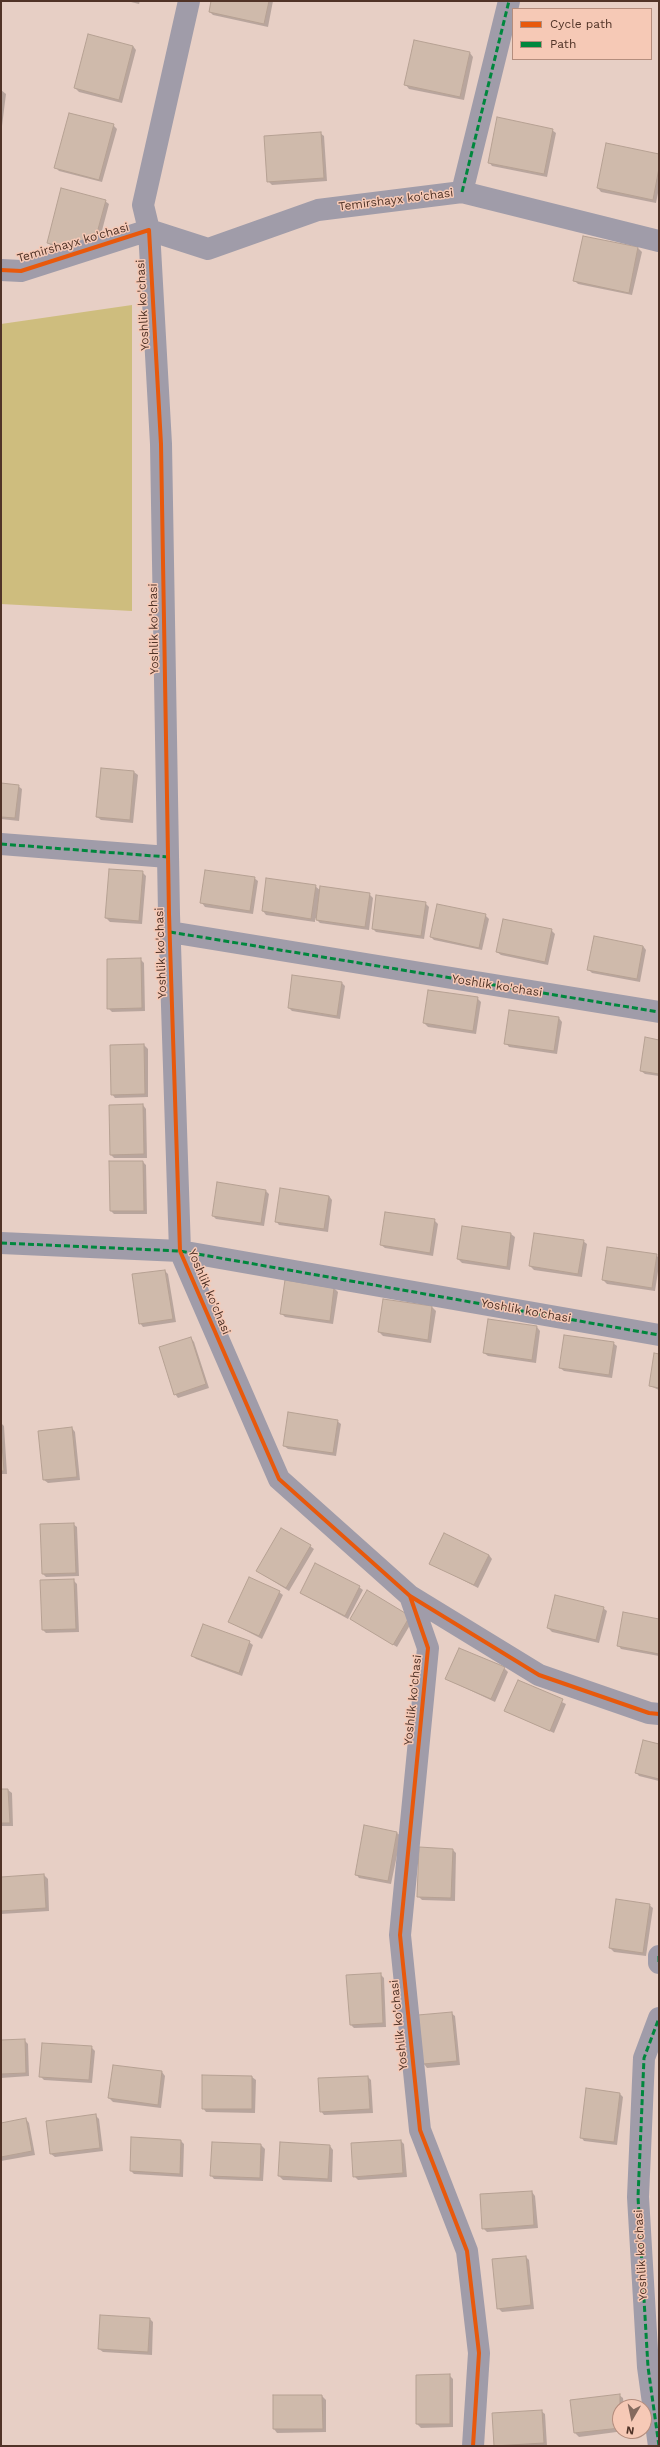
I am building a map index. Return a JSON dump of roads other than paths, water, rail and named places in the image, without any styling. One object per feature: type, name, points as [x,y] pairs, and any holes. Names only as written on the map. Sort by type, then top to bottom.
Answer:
[{"type":"street","points":[[149,230],[143,205],[189,1]]},
{"type":"street","name":"Temirshayx ko'chasi","points":[[462,192],[509,1]]},
{"type":"street","name":"Temirshayx ko'chasi","points":[[1,270],[21,271],[149,230],[208,249],[318,210],[462,192],[659,241]]},
{"type":"street","name":"Yoshlik ko'chasi","points":[[149,230],[161,444],[168,857],[180,1251],[279,1479],[410,1596],[539,1675],[649,1713],[659,1714]]},
{"type":"street","points":[[1,844],[168,857]]},
{"type":"street","name":"Yoshlik ko'chasi","points":[[170,932],[659,1012]]},
{"type":"street","name":"Yoshlik ko'chasi","points":[[1,1243],[180,1251],[659,1334]]},
{"type":"street","name":"Yoshlik ko'chasi","points":[[410,1596],[428,1648],[400,1935],[420,2130],[467,2251],[478,2353],[472,2446]]},
{"type":"street","points":[[659,1956],[659,1963]]},
{"type":"street","name":"Yoshlik ko'chasi","points":[[659,2018],[644,2058],[638,2196],[648,2367],[659,2446]]}]
